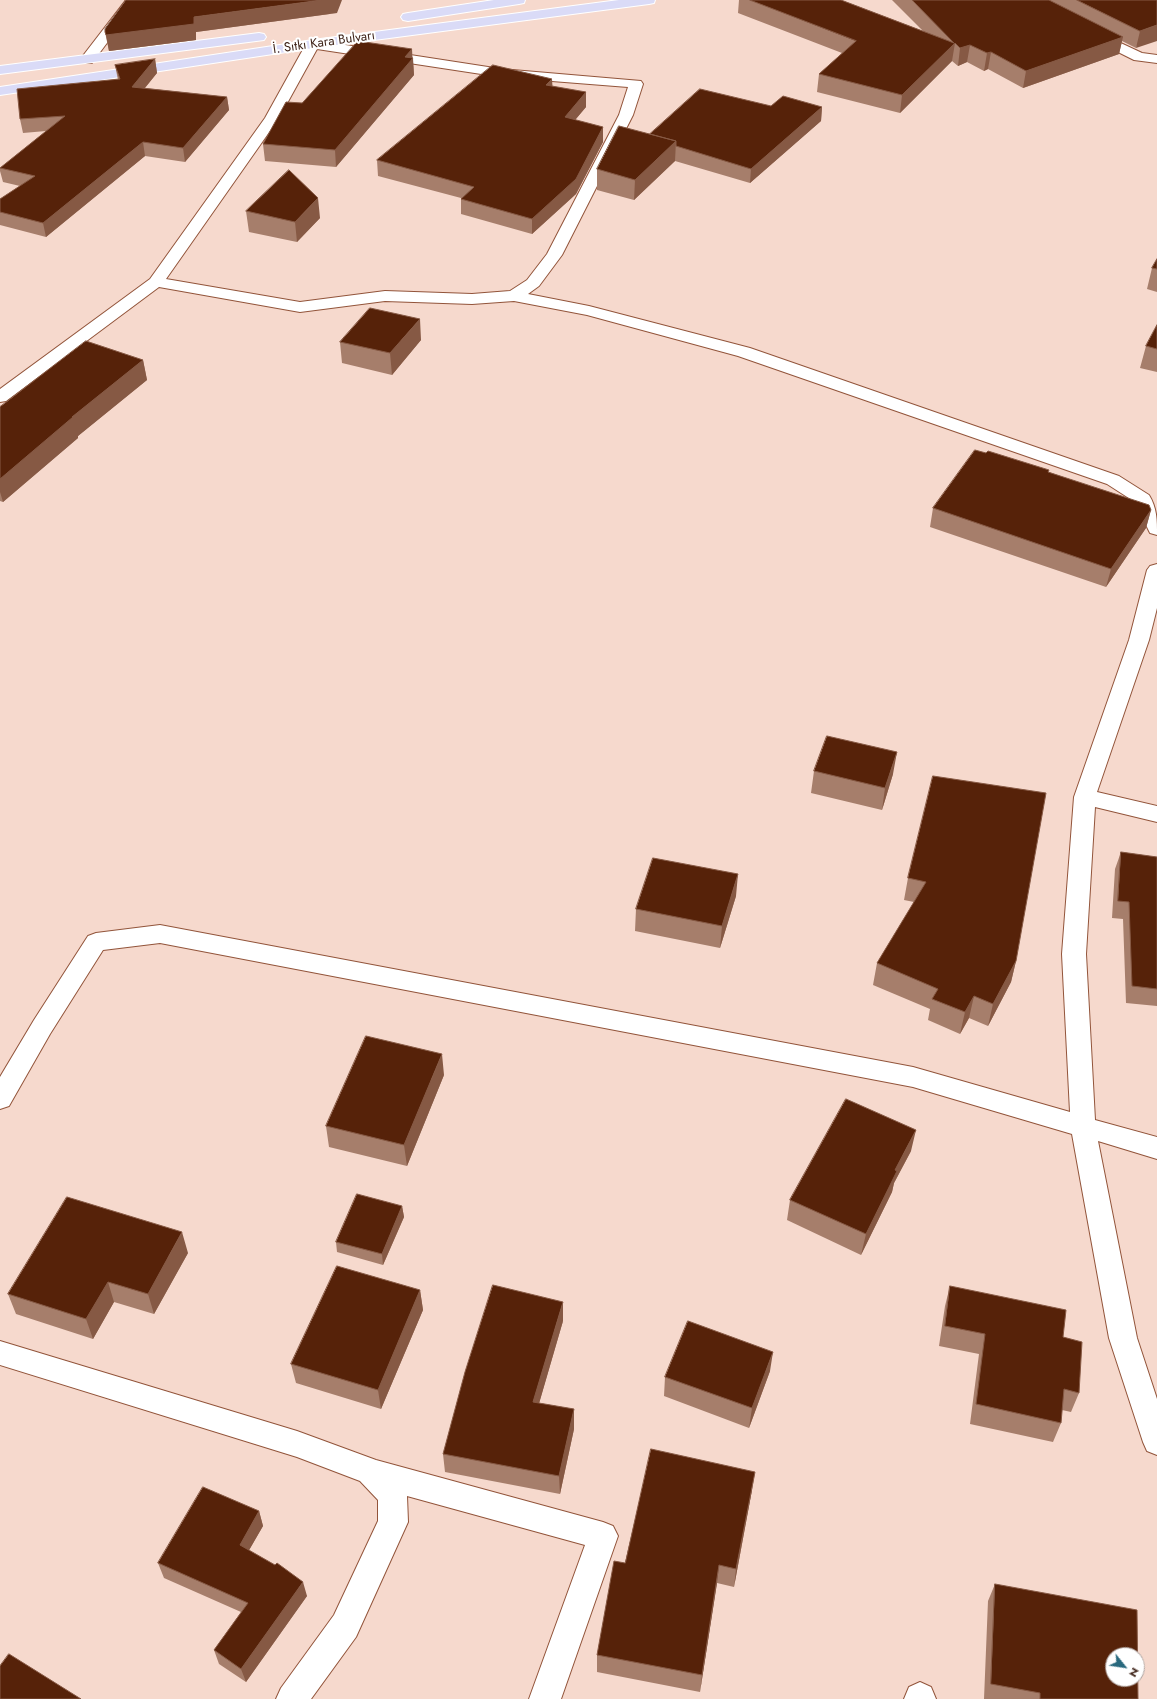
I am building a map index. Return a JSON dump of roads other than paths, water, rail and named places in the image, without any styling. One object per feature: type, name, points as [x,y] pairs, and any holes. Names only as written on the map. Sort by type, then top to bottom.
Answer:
[{"type":"main road","points":[[397,18],[520,0]]},
{"type":"main road","name":"İ. Sıtkı Kara Bulvarı","points":[[0,91],[312,44],[649,0]]},
{"type":"main road","name":"İ. Sıtkı Kara Bulvarı","points":[[0,70],[274,35]]},
{"type":"street","points":[[87,60],[133,0]]},
{"type":"street","points":[[1082,29],[1139,57],[1157,60]]},
{"type":"street","points":[[0,397],[156,282],[272,118],[312,44],[501,73],[636,84],[626,115],[554,255],[532,283],[514,296]]},
{"type":"street","points":[[156,282],[300,307],[385,296],[472,299],[514,296],[589,311],[744,352],[1113,480],[1143,499],[1157,529]]},
{"type":"street","points":[[1157,570],[1139,640],[1085,797],[1074,954],[1083,1126],[1123,1338],[1157,1442]]},
{"type":"street","points":[[1085,797],[1157,814]]},
{"type":"street","points":[[0,1099],[42,1027],[96,942],[160,934],[914,1077],[1157,1148]]},
{"type":"street","points":[[0,1352],[297,1444],[370,1471],[604,1536],[545,1699]]},
{"type":"street","points":[[292,1699],[345,1626],[393,1522],[392,1494],[370,1471]]}]
